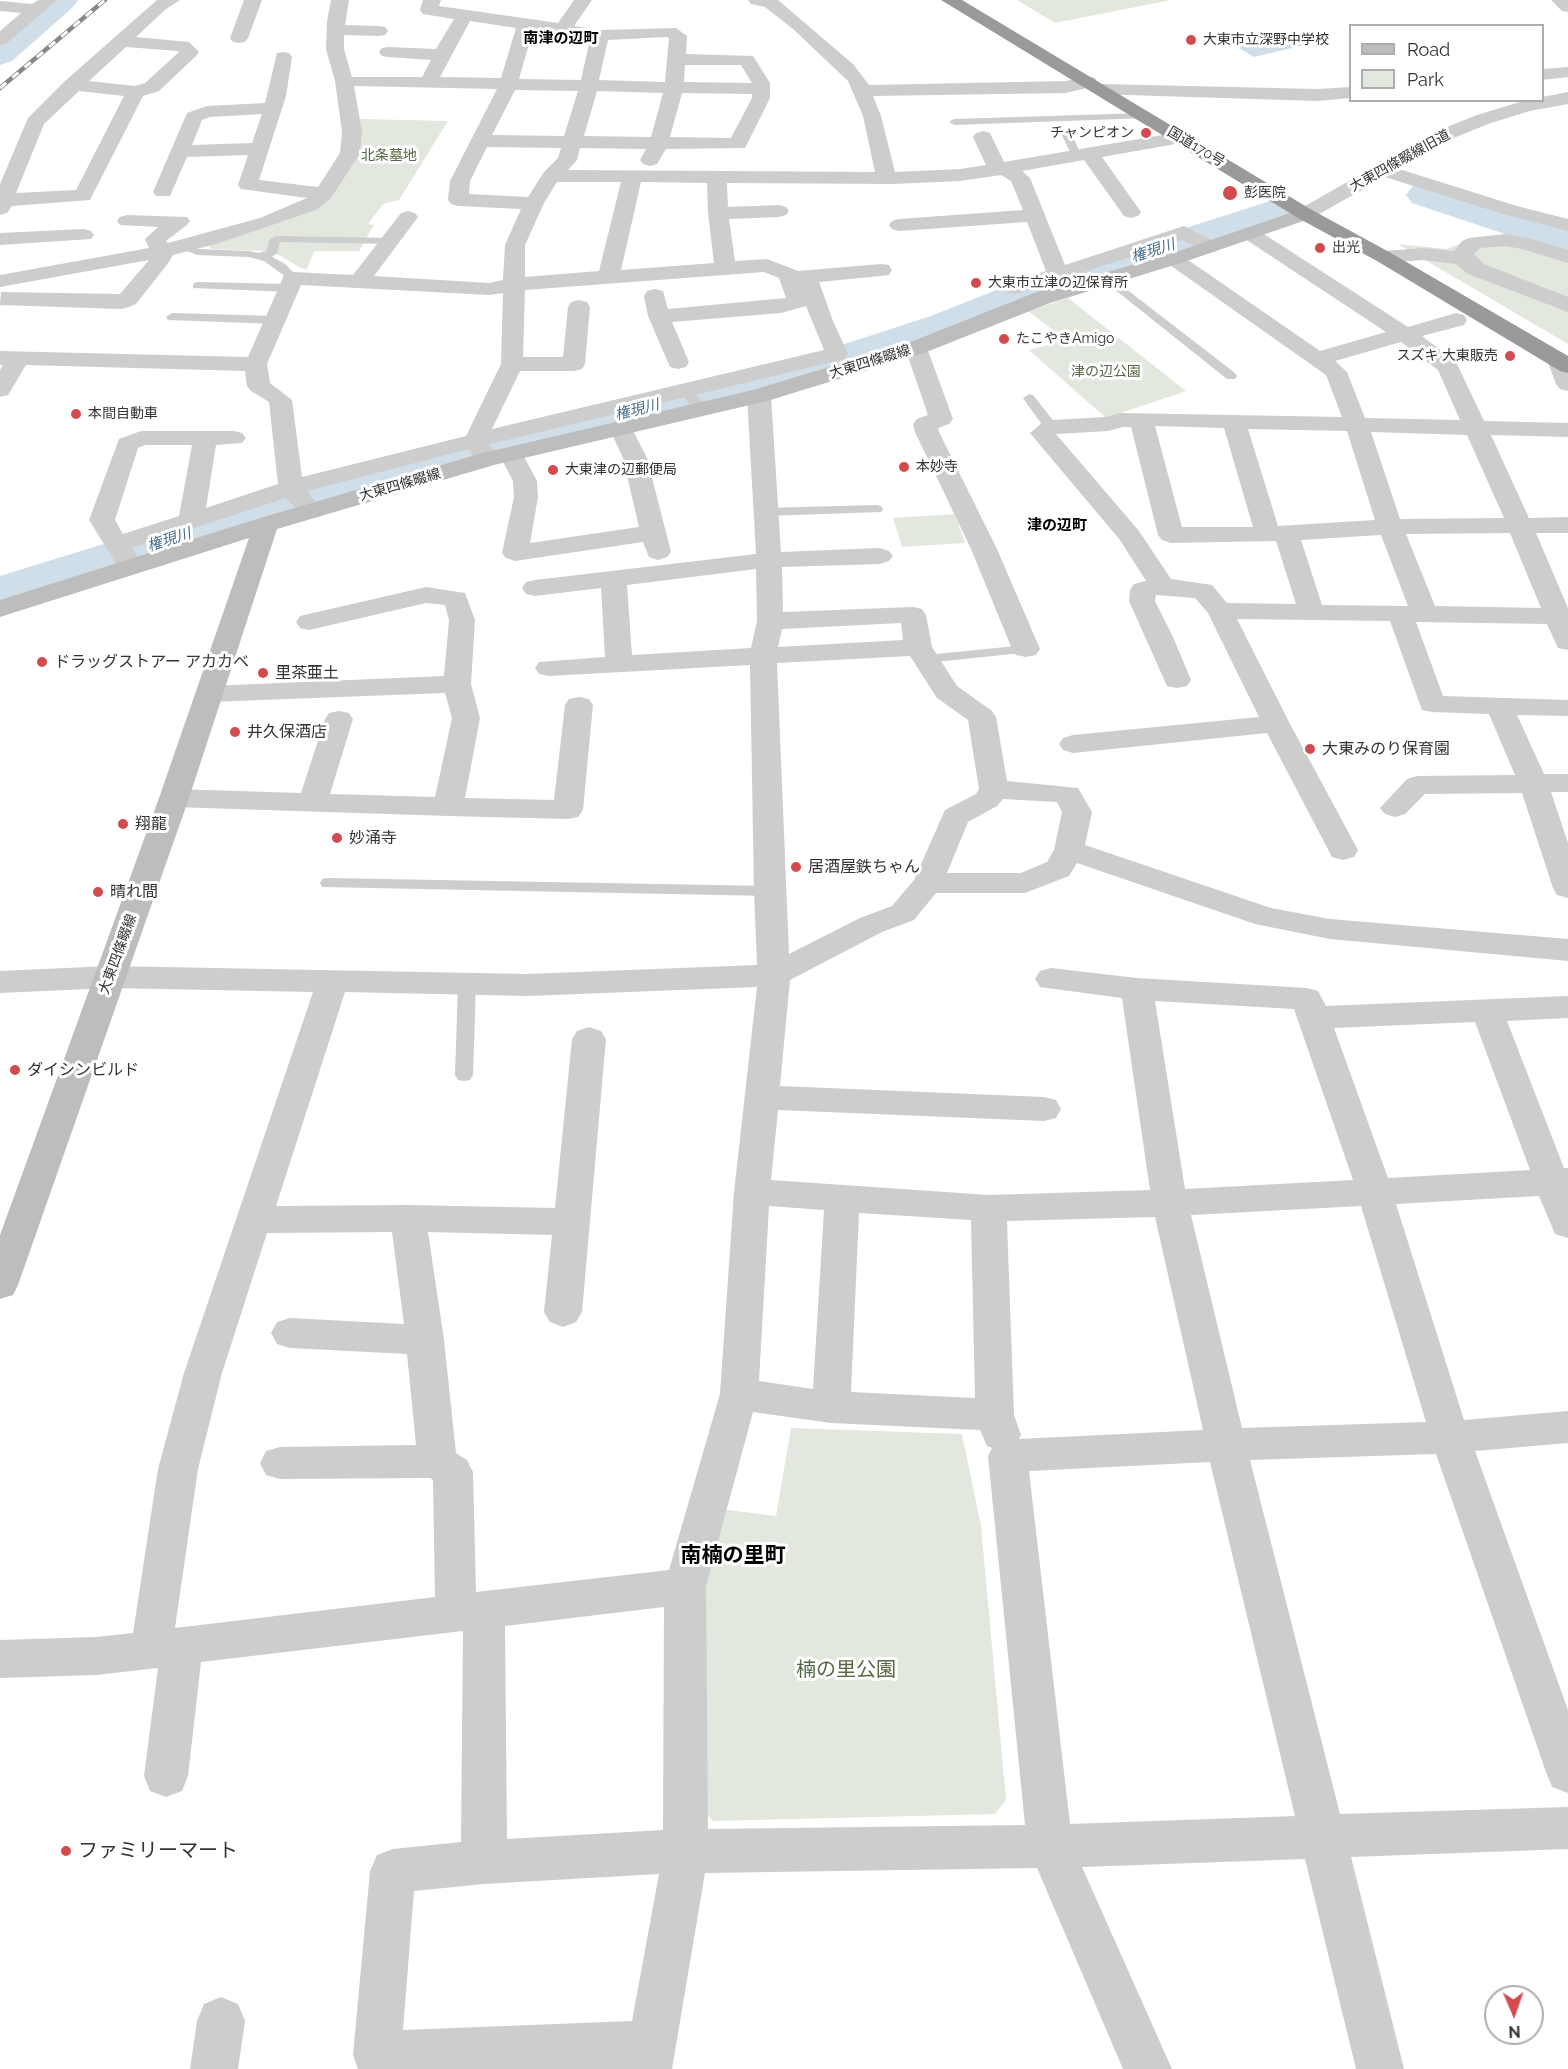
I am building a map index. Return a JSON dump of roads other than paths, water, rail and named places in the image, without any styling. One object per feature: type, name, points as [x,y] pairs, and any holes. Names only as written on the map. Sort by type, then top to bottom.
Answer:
[{"type":"highway","name":"国道170号","points":[[950,0],[1305,214],[1384,257],[1563,363]]},
{"type":"main road","name":"大東四條畷線","points":[[488,450],[622,430],[759,396],[834,363],[916,348],[1029,296],[1108,279],[1305,214]]},
{"type":"main road","points":[[0,609],[123,556],[190,532],[266,524],[301,499]]},
{"type":"main road","name":"大東四條畷線","points":[[2,1272],[174,798],[266,524]]},
{"type":"street","points":[[136,92],[83,196],[1,203],[9,163],[35,122],[160,5],[171,0]]},
{"type":"street","points":[[239,38],[253,0]]},
{"type":"street","points":[[2,290],[172,249],[267,222],[309,206],[324,194],[350,153],[352,132],[344,81],[335,49],[340,0]]},
{"type":"street","points":[[432,0],[429,10],[600,34],[669,33],[678,36],[674,87],[654,152]]},
{"type":"street","points":[[490,17],[498,0]]},
{"type":"street","points":[[563,28],[583,0]]},
{"type":"street","points":[[757,0],[771,3],[799,25],[857,79],[872,116],[896,202],[899,225],[909,248]]},
{"type":"street","points":[[1560,0],[1568,8]]},
{"type":"street","points":[[0,6],[42,5]]},
{"type":"street","points":[[0,40],[42,5]]},
{"type":"street","points":[[428,82],[466,14]]},
{"type":"street","points":[[526,23],[508,85],[460,181],[458,200],[534,203]]},
{"type":"street","points":[[336,30],[379,31]]},
{"type":"street","points":[[488,450],[512,364],[515,245],[534,203],[551,176],[567,160],[589,86],[600,34]]},
{"type":"street","points":[[72,85],[136,92],[152,87],[190,52],[183,46],[123,41]]},
{"type":"street","points":[[388,52],[442,55]]},
{"type":"street","points":[[282,57],[277,96],[271,108],[261,149],[248,185],[324,194]]},
{"type":"street","points":[[479,141],[574,141],[654,152],[738,144],[761,99],[761,83],[747,60],[676,59]]},
{"type":"street","points":[[1544,75],[1568,72]]},
{"type":"street","points":[[357,81],[762,88]]},
{"type":"street","points":[[862,91],[1095,86],[1318,95],[1349,93]]},
{"type":"street","name":"大東四條畷線旧道","points":[[1305,214],[1444,135],[1484,119],[1527,106],[1568,98]]},
{"type":"street","points":[[163,192],[182,151],[194,117],[207,112],[271,108]]},
{"type":"street","points":[[984,137],[1002,169],[1020,178],[1058,273]]},
{"type":"street","points":[[551,176],[890,178],[960,175],[1180,138]]},
{"type":"street","points":[[182,151],[261,149]]},
{"type":"street","points":[[1084,155],[1131,212]]},
{"type":"street","points":[[1383,170],[1568,225]]},
{"type":"street","points":[[1424,171],[1427,175],[1537,213],[1532,216]]},
{"type":"street","points":[[608,278],[632,177]]},
{"type":"street","points":[[717,177],[717,213],[725,269]]},
{"type":"street","points":[[717,213],[779,211]]},
{"type":"street","points":[[899,225],[1035,215]]},
{"type":"street","points":[[360,280],[408,218]]},
{"type":"street","points":[[127,221],[180,222],[156,238],[172,249]]},
{"type":"street","points":[[1029,296],[1058,273],[1184,232],[1209,246]]},
{"type":"street","points":[[1249,233],[1404,334],[1448,367],[1562,616],[1568,642]]},
{"type":"street","points":[[0,239],[84,235]]},
{"type":"street","points":[[1465,260],[1464,250],[1469,246],[1489,240],[1525,243],[1568,257]]},
{"type":"street","points":[[2,290],[121,302],[128,299],[172,249]]},
{"type":"street","points":[[1384,257],[1423,254],[1459,258],[1488,275],[1568,305]]},
{"type":"street","points":[[1174,259],[1336,372],[1390,527],[1432,704],[1568,708]]},
{"type":"street","points":[[301,499],[280,400],[259,386],[256,364],[292,283],[360,280],[489,289],[530,283],[767,265],[799,277],[881,270]]},
{"type":"street","points":[[652,275],[659,316],[678,362]]},
{"type":"street","points":[[659,316],[798,302],[799,277]]},
{"type":"street","points":[[205,438],[190,532],[301,499],[488,450],[685,390],[834,363],[822,321],[799,277]]},
{"type":"street","points":[[1536,303],[1568,322]]},
{"type":"street","points":[[512,364],[574,364],[579,307]]},
{"type":"street","points":[[1319,358],[1456,320]]},
{"type":"street","points":[[916,348],[941,419],[925,424],[927,432],[984,549],[1026,649]]},
{"type":"street","points":[[0,390],[9,358],[256,364]]},
{"type":"street","points":[[1563,363],[1568,384]]},
{"type":"street","points":[[759,396],[769,560],[770,621],[763,654],[769,891],[774,975],[752,1192],[739,1394],[685,1586],[686,1851],[651,2056],[377,2055],[393,1871],[484,1862],[686,1851],[1050,1846],[1568,1827]]},
{"type":"street","points":[[1162,586],[1130,536],[1042,433],[1051,427],[1108,424],[1120,420],[1141,419],[1568,430]]},
{"type":"street","points":[[1141,419],[1171,535]]},
{"type":"street","points":[[1234,421],[1277,533],[1312,613]]},
{"type":"street","points":[[622,430],[635,458],[652,533],[664,571]]},
{"type":"street","points":[[123,556],[102,519],[127,444],[141,438],[234,438]]},
{"type":"street","points":[[488,450],[525,481],[526,497],[515,553],[652,533]]},
{"type":"street","points":[[1130,536],[1277,533],[1390,527],[1568,525]]},
{"type":"street","points":[[535,588],[769,560],[880,556]]},
{"type":"street","points":[[614,578],[619,663]]},
{"type":"street","points":[[1177,680],[1160,637],[1142,601],[1143,590],[1162,586],[1203,591],[1220,611],[1275,724],[1343,850]]},
{"type":"street","points":[[309,622],[426,595],[456,599],[462,620],[457,684],[466,718],[448,807]]},
{"type":"street","points":[[1220,611],[1562,616]]},
{"type":"street","points":[[0,982],[110,977],[527,985],[774,975],[871,925],[903,913],[928,883],[956,817],[987,800],[994,789],[982,717],[947,692],[922,653],[913,615],[770,621]]},
{"type":"street","points":[[549,668],[763,654],[922,653]]},
{"type":"street","points":[[209,694],[457,684]]},
{"type":"street","points":[[174,798],[568,810],[579,705]]},
{"type":"street","points":[[1500,707],[1533,783],[1566,877]]},
{"type":"street","points":[[313,802],[339,719]]},
{"type":"street","points":[[1073,744],[1275,724]]},
{"type":"street","points":[[1395,808],[1417,785],[1568,783]]},
{"type":"street","points":[[928,883],[1025,883],[1058,869],[1069,850],[1077,812],[1068,794],[994,789]]},
{"type":"street","points":[[1069,850],[1266,917],[1330,929],[1568,950]]},
{"type":"street","points":[[1051,979],[1137,989],[1307,999],[1375,1192],[1450,1437],[1568,1772]]},
{"type":"street","points":[[166,1776],[166,1648],[178,1469],[203,1373],[332,982]]},
{"type":"street","points":[[1137,989],[1170,1203],[1226,1445],[1380,2069]]},
{"type":"street","points":[[1315,1018],[1568,1007]]},
{"type":"street","points":[[1487,1011],[1559,1182],[1568,1224]]},
{"type":"street","points":[[563,1312],[589,1039]]},
{"type":"street","points":[[761,1097],[1044,1109]]},
{"type":"street","points":[[752,1192],[989,1208],[1170,1203],[1559,1182]]},
{"type":"street","points":[[831,1407],[842,1199]]},
{"type":"street","points":[[989,1208],[995,1415],[1008,1456],[1050,1846],[1148,2069]]},
{"type":"street","points":[[254,1220],[408,1218],[573,1222]]},
{"type":"street","points":[[408,1218],[425,1340],[437,1461]]},
{"type":"street","points":[[290,1333],[425,1340]]},
{"type":"street","points":[[739,1394],[831,1407],[995,1415]]},
{"type":"street","points":[[1008,1456],[1450,1437],[1568,1427]]},
{"type":"street","points":[[280,1463],[437,1461],[453,1472],[470,1612],[484,1862]]},
{"type":"street","points":[[0,1659],[96,1656],[685,1586]]},
{"type":"street","points":[[214,2069],[221,2021]]},
{"type":"lane","points":[[954,122],[1144,116]]},
{"type":"lane","points":[[1065,131],[1084,155]]},
{"type":"lane","points":[[259,257],[271,253],[276,239],[391,241]]},
{"type":"lane","points":[[172,249],[249,254],[281,266],[292,283]]},
{"type":"lane","points":[[1108,279],[1231,376]]},
{"type":"lane","points":[[197,286],[292,283]]},
{"type":"lane","points":[[172,317],[277,320]]},
{"type":"lane","points":[[685,390],[702,410]]},
{"type":"lane","points":[[1029,398],[1051,427]]},
{"type":"lane","points":[[766,512],[876,509]]},
{"type":"lane","points":[[922,653],[1026,649]]},
{"type":"lane","points":[[328,883],[769,891]]},
{"type":"lane","points":[[464,1075],[467,984]]},
{"type":"waterway","points":[[0,54],[61,0]]},
{"type":"waterway","name":"権現川","points":[[1426,195],[1568,243]]},
{"type":"waterway","name":"権現川","points":[[0,593],[305,497],[469,451],[747,385],[845,358],[946,325],[1029,292],[1198,239],[1270,213]]},
{"type":"railway","points":[[0,88],[105,0]]},
{"type":"place","name":"大東市立深野中学校","points":[[1191,40]]},
{"type":"place","name":"チャンピオン","points":[[1146,133]]},
{"type":"place","name":"彭医院","points":[[1230,193]]},
{"type":"place","name":"出光","points":[[1320,248]]},
{"type":"place","name":"大東市立津の辺保育所","points":[[976,283]]},
{"type":"place","name":"たこやきAmigo","points":[[1004,339]]},
{"type":"place","name":"スズキ 大東販売","points":[[1510,356]]},
{"type":"place","name":"本間自動車","points":[[76,414]]},
{"type":"place","name":"本妙寺","points":[[904,467]]},
{"type":"place","name":"大東津の辺郵便局","points":[[553,470]]},
{"type":"place","name":"ドラッグストアー アカカベ","points":[[42,662]]},
{"type":"place","name":"里茶亜土","points":[[263,673]]},
{"type":"place","name":"井久保酒店","points":[[235,732]]},
{"type":"place","name":"大東みのり保育園","points":[[1310,749]]},
{"type":"place","name":"翔龍","points":[[123,824]]},
{"type":"place","name":"妙涌寺","points":[[337,838]]},
{"type":"place","name":"居酒屋鉄ちゃん","points":[[796,867]]},
{"type":"place","name":"晴れ間","points":[[98,892]]},
{"type":"place","name":"ダイシンビルド","points":[[15,1070]]},
{"type":"place","name":"ファミリーマート","points":[[66,1851]]},
{"type":"district","name":"南津の辺町","points":[[561,38]]},
{"type":"district","name":"津の辺町","points":[[1057,525]]},
{"type":"district","name":"南楠の里町","points":[[733,1556]]},
{"type":"park label","name":"北条墓地","points":[[389,156]]},
{"type":"park label","name":"津の辺公園","points":[[1106,372]]},
{"type":"park label","name":"楠の里公園","points":[[846,1670]]}]
